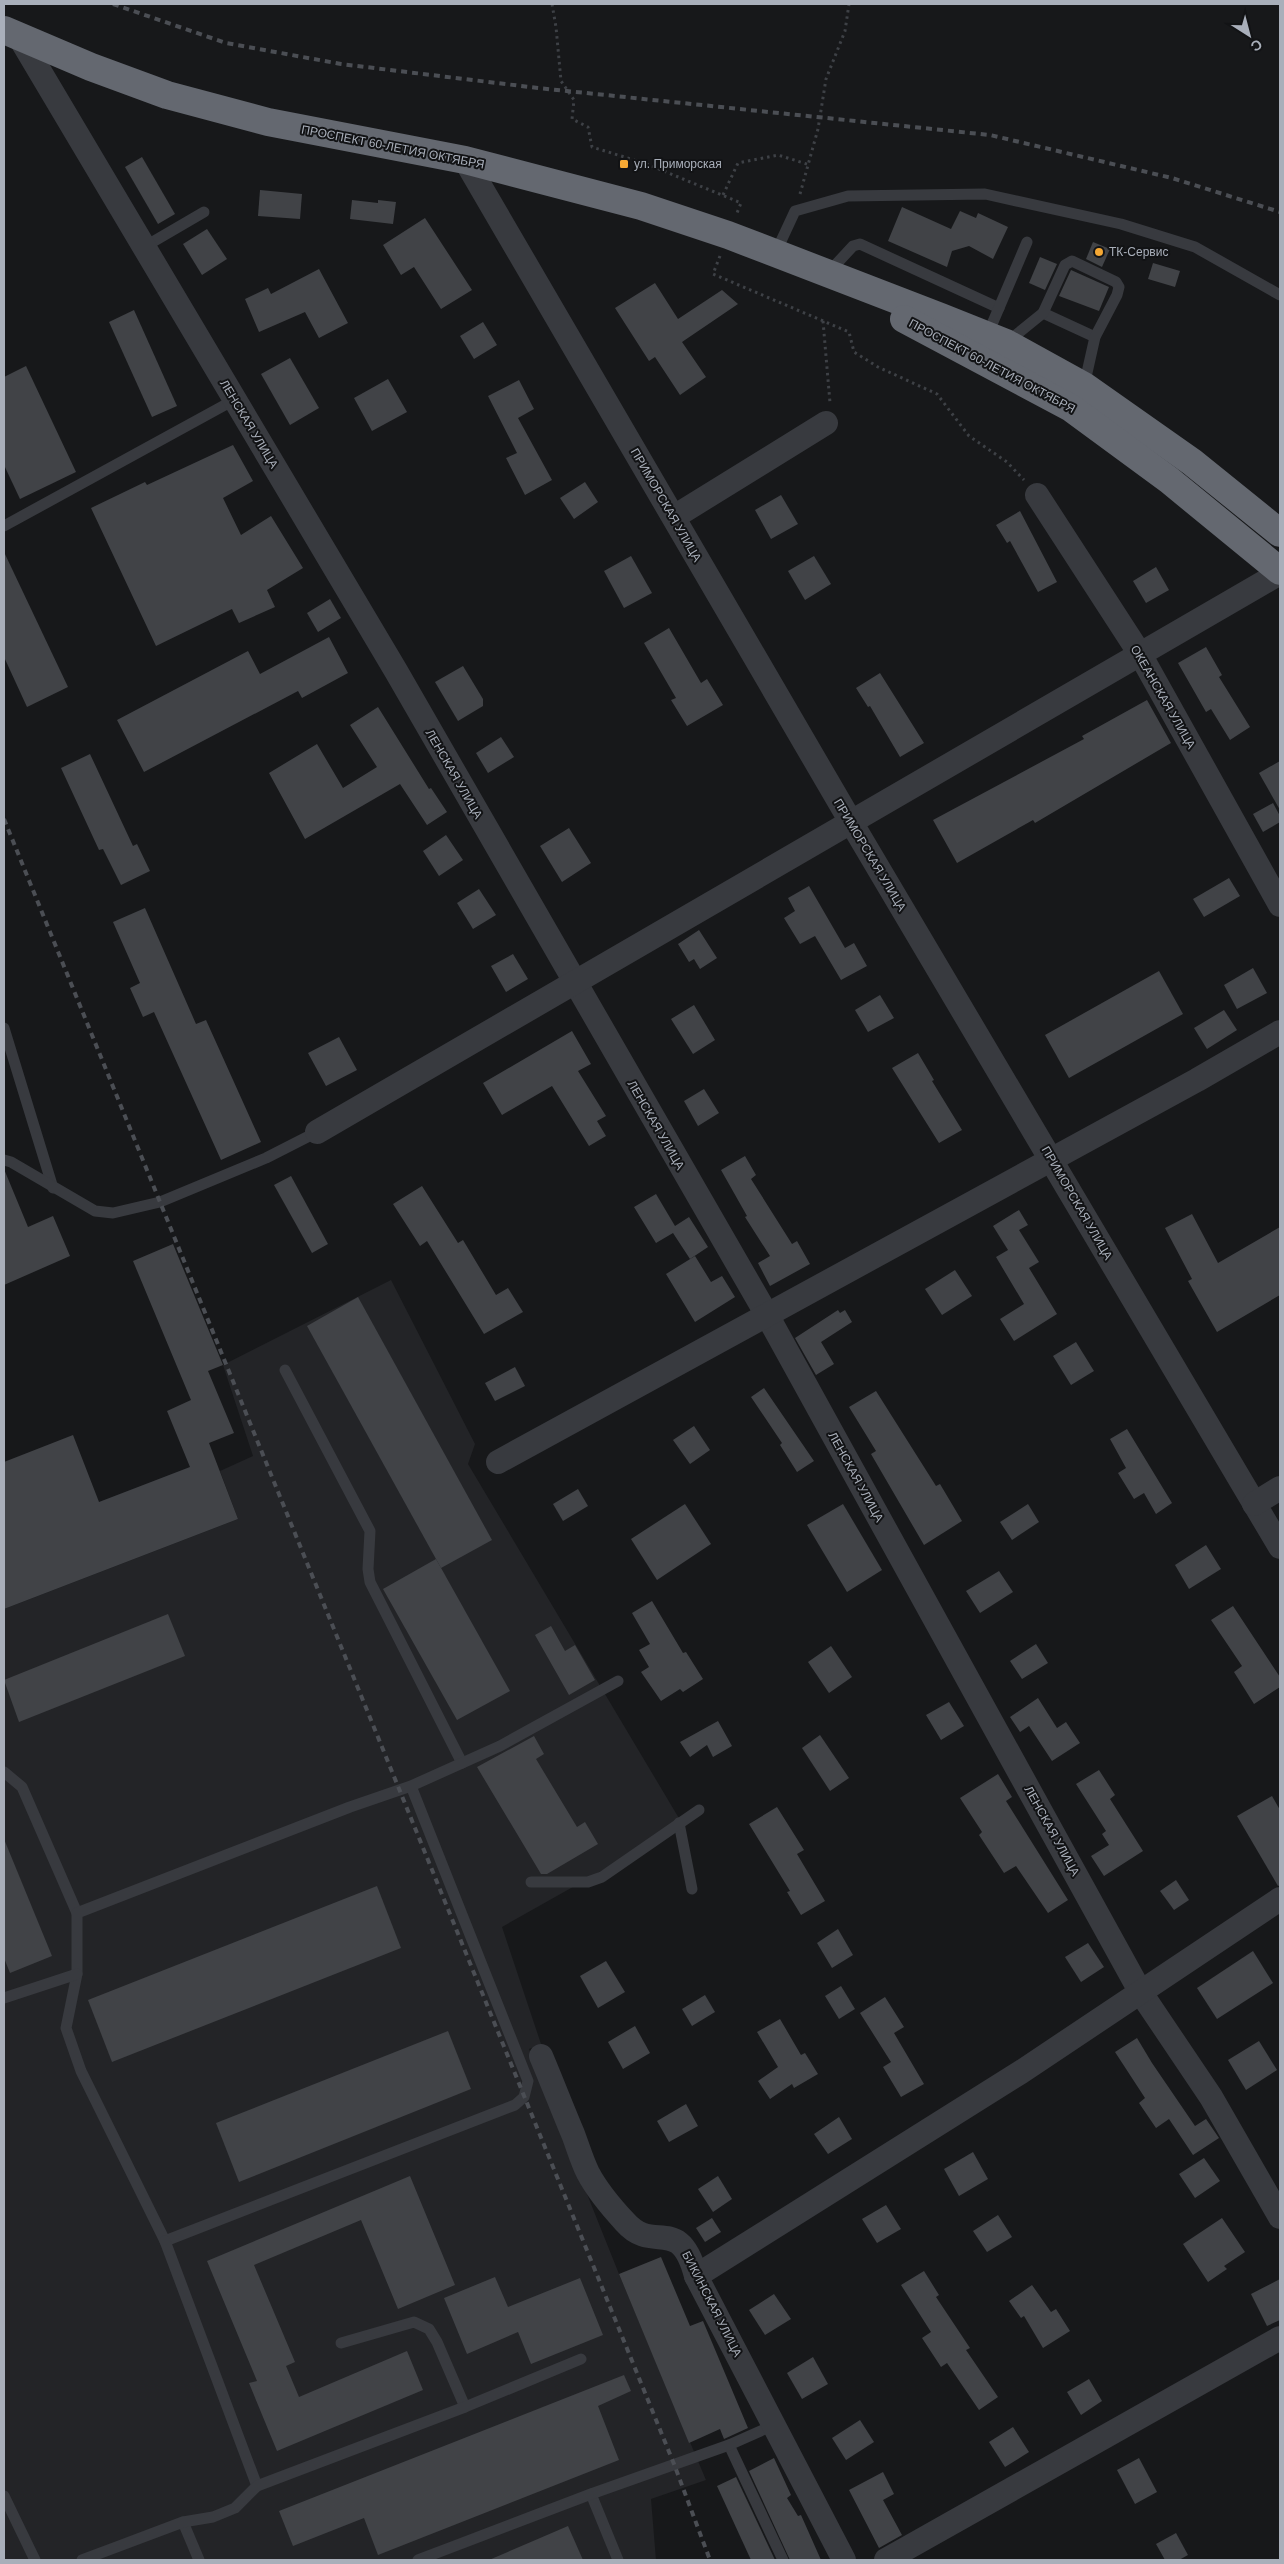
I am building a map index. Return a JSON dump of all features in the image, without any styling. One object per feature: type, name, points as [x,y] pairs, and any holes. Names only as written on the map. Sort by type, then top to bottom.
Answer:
[{"type":"highway","name":"ПРОСПЕКТ 60-ЛЕТИЯ ОКТЯБРЯ","points":[[12,34],[167,95],[268,122],[465,160],[641,206],[728,235],[996,339],[1084,386],[1192,462],[1280,533]]},
{"type":"highway","name":"ПРОСПЕКТ 60-ЛЕТИЯ ОКТЯБРЯ","points":[[780,256],[1072,408],[1169,480],[1280,572]]},
{"type":"street","name":"ЛЕНСКАЯ УЛИЦА","points":[[12,34],[144,247],[396,671],[574,983],[767,1315],[1140,1993],[1211,2097],[1280,2217]]},
{"type":"street","name":"ПРИМОРСКАЯ УЛИЦА","points":[[465,160],[851,822],[1280,1547]]},
{"type":"street","points":[[674,517],[826,423]]},
{"type":"street","name":"ОКЕАНСКАЯ УЛИЦА","points":[[1037,495],[1140,654],[1280,904]]},
{"type":"street","points":[[317,1132],[1280,572]]},
{"type":"street","points":[[498,1462],[1052,1160],[1280,1032]]},
{"type":"street","points":[[1254,1504],[1280,1488]]},
{"type":"street","points":[[696,2276],[1021,2072],[1280,1899]]},
{"type":"street","name":"БИКИНСКАЯ УЛИЦА","points":[[541,2056],[588,2173],[607,2200],[626,2224],[642,2236],[661,2236],[679,2241],[691,2257],[696,2276],[844,2560]]},
{"type":"street","points":[[886,2560],[1280,2338]]},
{"type":"lane","points":[[780,256],[795,211],[848,196],[985,194],[1121,224],[1196,247],[1280,295]]},
{"type":"lane","points":[[144,247],[204,212]]},
{"type":"lane","points":[[996,339],[1000,308],[1027,242]]},
{"type":"lane","points":[[827,274],[853,246],[860,244],[1000,308]]},
{"type":"lane","points":[[996,339],[1043,313],[1060,271],[1065,265],[1072,262],[1116,282],[1119,287],[1117,294],[1095,337],[1084,386]]},
{"type":"lane","points":[[1043,313],[1095,337]]},
{"type":"lane","points":[[4,526],[234,400]]},
{"type":"lane","points":[[4,1028],[53,1188]]},
{"type":"lane","points":[[4,1160],[11,1162],[95,1211],[113,1213],[160,1202],[266,1158],[317,1132]]},
{"type":"lane","points":[[285,1370],[370,1531],[368,1570],[370,1582],[462,1762]]},
{"type":"lane","points":[[77,1913],[350,1807],[411,1786],[500,1746],[618,1681]]},
{"type":"lane","points":[[4,1772],[22,1787],[77,1913],[77,1974],[66,2028],[81,2071],[165,2241],[257,2486]]},
{"type":"lane","points":[[165,2241],[515,2105],[524,2097],[528,2081],[411,1786]]},
{"type":"lane","points":[[531,1882],[588,1882],[602,1877],[699,1810]]},
{"type":"lane","points":[[679,1823],[692,1889]]},
{"type":"lane","points":[[4,1998],[77,1974]]},
{"type":"lane","points":[[341,2342],[414,2322],[429,2329],[437,2342],[465,2407]]},
{"type":"lane","points":[[82,2560],[105,2556],[183,2522],[213,2517],[234,2508],[257,2486],[465,2407],[581,2359]]},
{"type":"lane","points":[[418,2560],[591,2494],[729,2445],[774,2425]]},
{"type":"lane","points":[[729,2445],[784,2560]]},
{"type":"lane","points":[[591,2494],[618,2560]]},
{"type":"lane","points":[[4,2496],[35,2560]]},
{"type":"lane","points":[[183,2522],[199,2560]]},
{"type":"path","points":[[552,4],[561,80],[574,100],[572,119],[588,127],[592,146]]},
{"type":"path","points":[[795,211],[810,165],[826,79],[845,31],[849,4]]},
{"type":"path","points":[[723,196],[738,163],[778,155],[810,165]]},
{"type":"path","points":[[823,321],[831,401],[826,423]]},
{"type":"path","points":[[849,332],[854,352],[878,367],[936,394],[969,436],[1007,462],[1037,495]]},
{"type":"shaded area","points":[[391,1280],[475,1444],[468,1464],[683,1825],[502,1927],[541,2044],[529,2049],[619,2274],[706,2480],[651,2499],[656,2560],[4,2560],[4,1609],[238,1519],[220,1471],[253,1456],[223,1365]]},
{"type":"building","points":[[142,157],[175,214],[158,224],[125,167]]},
{"type":"building","points":[[260,190],[302,194],[300,219],[258,216]]},
{"type":"building","points":[[352,200],[378,203],[378,200],[396,202],[393,224],[350,219]]},
{"type":"building","points":[[902,207],[951,229],[960,211],[976,218],[978,213],[1008,227],[993,259],[969,246],[952,251],[947,267],[888,241]]},
{"type":"building","points":[[425,218],[472,290],[441,309],[414,267],[401,275],[383,245]]},
{"type":"building","points":[[207,229],[227,259],[202,275],[183,244]]},
{"type":"building","points":[[1093,242],[1110,249],[1102,267],[1086,259]]},
{"type":"building","points":[[1040,257],[1057,264],[1045,290],[1029,283]]},
{"type":"building","points":[[1153,263],[1180,271],[1175,287],[1148,279]]},
{"type":"building","points":[[319,269],[348,323],[319,338],[305,312],[259,332],[245,299],[268,288],[271,294]]},
{"type":"building","points":[[1071,270],[1109,287],[1099,311],[1059,296]]},
{"type":"building","points":[[655,283],[678,319],[722,290],[738,304],[682,342],[706,377],[680,395],[655,357],[649,361],[615,308]]},
{"type":"building","points":[[134,310],[177,406],[152,417],[109,322]]},
{"type":"building","points":[[483,322],[497,345],[474,359],[460,336]]},
{"type":"building","points":[[290,358],[319,408],[290,425],[261,374]]},
{"type":"building","points":[[26,366],[76,472],[20,499],[4,465],[4,377]]},
{"type":"building","points":[[388,379],[407,412],[372,431],[354,398]]},
{"type":"building","points":[[519,380],[534,409],[518,418],[552,480],[525,495],[506,458],[517,453],[488,396]]},
{"type":"building","points":[[233,445],[253,481],[223,498],[241,535],[271,516],[303,568],[267,590],[275,607],[239,623],[232,609],[156,646],[91,508],[145,482],[147,485]]},
{"type":"building","points":[[585,482],[598,502],[574,519],[560,498]]},
{"type":"building","points":[[781,495],[798,524],[771,539],[755,510]]},
{"type":"building","points":[[1020,511],[1057,582],[1038,592],[1010,541],[1007,543],[996,525]]},
{"type":"building","points":[[4,552],[68,687],[27,707],[4,657]]},
{"type":"building","points":[[631,556],[652,593],[624,608],[604,571]]},
{"type":"building","points":[[814,556],[831,584],[805,600],[788,571]]},
{"type":"building","points":[[1156,567],[1169,590],[1146,603],[1133,581]]},
{"type":"building","points":[[330,599],[341,618],[318,632],[307,613]]},
{"type":"building","points":[[669,628],[701,683],[707,679],[723,705],[687,726],[671,700],[676,698],[644,643]]},
{"type":"building","points":[[329,637],[348,673],[302,698],[298,691],[144,772],[117,720],[248,651],[260,674]]},
{"type":"building","points":[[1206,647],[1222,675],[1219,677],[1250,727],[1230,740],[1211,709],[1206,712],[1178,663]]},
{"type":"building","points":[[463,666],[483,699],[483,706],[458,721],[435,682]]},
{"type":"building","points":[[880,673],[924,743],[900,757],[870,706],[868,707],[856,688]]},
{"type":"building","points":[[1147,700],[1171,743],[1035,823],[1033,820],[957,863],[933,820],[1084,739],[1082,736]]},
{"type":"building","points":[[378,707],[429,789],[431,788],[447,812],[427,825],[400,784],[305,839],[269,773],[317,744],[343,788],[377,767],[350,725]]},
{"type":"building","points":[[501,737],[514,757],[488,773],[476,753]]},
{"type":"building","points":[[90,754],[133,846],[137,844],[150,871],[121,885],[103,849],[99,850],[61,768]]},
{"type":"building","points":[[1280,761],[1280,810],[1259,773]]},
{"type":"building","points":[[1273,803],[1280,816],[1280,822],[1263,832],[1253,814]]},
{"type":"building","points":[[569,828],[591,863],[562,882],[540,846]]},
{"type":"building","points":[[446,835],[463,860],[439,876],[423,851]]},
{"type":"building","points":[[1229,878],[1240,896],[1204,917],[1193,899]]},
{"type":"building","points":[[809,886],[845,948],[854,943],[867,966],[841,980],[815,936],[800,944],[784,918],[795,911],[788,898]]},
{"type":"building","points":[[479,889],[496,915],[473,929],[457,903]]},
{"type":"building","points":[[145,908],[196,1024],[206,1020],[261,1142],[221,1160],[154,1012],[143,1017],[130,988],[140,983],[113,922]]},
{"type":"building","points":[[699,930],[717,958],[700,969],[694,959],[689,962],[678,944]]},
{"type":"building","points":[[513,954],[528,979],[506,992],[491,966]]},
{"type":"building","points":[[1253,968],[1267,993],[1237,1009],[1224,985]]},
{"type":"building","points":[[1159,971],[1183,1014],[1069,1078],[1045,1035]]},
{"type":"building","points":[[880,995],[894,1018],[868,1032],[855,1010]]},
{"type":"building","points":[[694,1005],[715,1040],[693,1054],[671,1019]]},
{"type":"building","points":[[1224,1010],[1237,1030],[1207,1049],[1194,1028]]},
{"type":"building","points":[[572,1031],[591,1064],[578,1071],[606,1116],[597,1121],[606,1136],[589,1146],[552,1086],[502,1115],[483,1083]]},
{"type":"building","points":[[339,1037],[357,1070],[326,1086],[308,1053]]},
{"type":"building","points":[[918,1053],[934,1080],[932,1081],[962,1130],[939,1143],[892,1068]]},
{"type":"building","points":[[704,1089],[719,1113],[698,1126],[684,1101]]},
{"type":"building","points":[[745,1156],[756,1175],[751,1179],[792,1244],[797,1241],[810,1264],[770,1286],[758,1263],[770,1256],[745,1217],[747,1216],[721,1170]]},
{"type":"building","points":[[4,1169],[28,1227],[53,1216],[70,1256],[4,1285]]},
{"type":"building","points":[[291,1176],[328,1244],[312,1253],[274,1185]]},
{"type":"building","points":[[422,1186],[458,1243],[463,1240],[496,1295],[508,1288],[523,1312],[484,1334],[427,1241],[420,1246],[393,1204]]},
{"type":"building","points":[[656,1194],[675,1226],[689,1217],[708,1247],[690,1259],[673,1233],[656,1243],[634,1207]]},
{"type":"building","points":[[1019,1210],[1028,1225],[1019,1230],[1039,1262],[1029,1268],[1057,1314],[1014,1341],[1000,1319],[1024,1304],[996,1257],[1008,1250],[993,1226]]},
{"type":"building","points":[[1192,1214],[1218,1263],[1280,1227],[1280,1295],[1217,1332],[1188,1281],[1192,1279],[1165,1228]]},
{"type":"building","points":[[173,1244],[223,1365],[208,1371],[234,1433],[209,1443],[238,1519],[4,1609],[4,1462],[73,1435],[99,1502],[190,1467],[167,1411],[191,1400],[133,1261]]},
{"type":"building","points":[[695,1256],[711,1282],[722,1276],[735,1297],[695,1322],[666,1274]]},
{"type":"building","points":[[955,1270],[972,1296],[942,1315],[925,1289]]},
{"type":"building","points":[[358,1297],[492,1540],[441,1568],[307,1326]]},
{"type":"building","points":[[838,1310],[840,1313],[845,1310],[852,1322],[821,1342],[834,1364],[816,1375],[795,1338]]},
{"type":"building","points":[[1076,1342],[1094,1371],[1071,1385],[1053,1356]]},
{"type":"building","points":[[515,1367],[525,1386],[495,1401],[485,1383]]},
{"type":"building","points":[[764,1388],[814,1461],[797,1472],[780,1445],[782,1443],[751,1397]]},
{"type":"building","points":[[876,1391],[936,1486],[940,1484],[962,1521],[924,1545],[871,1454],[876,1451],[849,1407]]},
{"type":"building","points":[[694,1426],[710,1450],[690,1464],[673,1440]]},
{"type":"building","points":[[1127,1429],[1172,1503],[1156,1514],[1144,1493],[1134,1499],[1118,1473],[1126,1468],[1110,1439]]},
{"type":"building","points":[[578,1489],[588,1506],[563,1521],[553,1504]]},
{"type":"building","points":[[685,1504],[711,1544],[657,1580],[631,1539]]},
{"type":"building","points":[[843,1504],[882,1570],[847,1592],[807,1525]]},
{"type":"building","points":[[1028,1504],[1039,1522],[1012,1540],[1000,1522]]},
{"type":"building","points":[[1206,1545],[1221,1569],[1189,1589],[1175,1565]]},
{"type":"building","points":[[436,1559],[510,1691],[457,1720],[383,1589]]},
{"type":"building","points":[[999,1571],[1013,1592],[980,1613],[966,1591]]},
{"type":"building","points":[[652,1601],[683,1653],[686,1652],[703,1679],[683,1692],[680,1689],[661,1701],[641,1672],[649,1667],[639,1650],[650,1644],[632,1613]]},
{"type":"building","points":[[1233,1606],[1280,1677],[1280,1687],[1254,1704],[1234,1672],[1242,1666],[1211,1620]]},
{"type":"building","points":[[168,1614],[185,1656],[19,1722],[4,1680]]},
{"type":"building","points":[[551,1626],[565,1651],[575,1645],[595,1680],[569,1695],[535,1635]]},
{"type":"building","points":[[1036,1644],[1048,1663],[1022,1679],[1010,1661]]},
{"type":"building","points":[[831,1646],[852,1677],[829,1693],[808,1662]]},
{"type":"building","points":[[1038,1698],[1057,1728],[1066,1722],[1080,1743],[1052,1761],[1029,1726],[1020,1732],[1010,1717]]},
{"type":"building","points":[[949,1702],[964,1726],[941,1740],[926,1715]]},
{"type":"building","points":[[718,1721],[732,1746],[713,1757],[707,1745],[690,1757],[680,1742]]},
{"type":"building","points":[[820,1735],[849,1778],[830,1791],[802,1748]]},
{"type":"building","points":[[534,1736],[544,1754],[536,1759],[577,1827],[585,1822],[598,1844],[547,1874],[541,1874],[477,1767]]},
{"type":"building","points":[[1099,1770],[1115,1795],[1110,1799],[1143,1851],[1104,1876],[1091,1856],[1109,1845],[1102,1834],[1106,1831],[1076,1784]]},
{"type":"building","points":[[998,1774],[1012,1797],[1006,1801],[1068,1900],[1048,1913],[1016,1866],[1004,1873],[979,1835],[982,1832],[960,1798]]},
{"type":"building","points":[[1272,1796],[1280,1810],[1280,1885],[1278,1886],[1237,1816]]},
{"type":"building","points":[[777,1807],[804,1850],[797,1854],[825,1901],[801,1915],[787,1892],[790,1891],[749,1824]]},
{"type":"building","points":[[4,1839],[52,1956],[10,1973],[4,1958]]},
{"type":"building","points":[[1176,1880],[1189,1900],[1174,1910],[1160,1891]]},
{"type":"building","points":[[377,1886],[401,1948],[112,2062],[88,2000]]},
{"type":"building","points":[[838,1929],[853,1955],[832,1968],[817,1943]]},
{"type":"building","points":[[1088,1943],[1104,1967],[1081,1982],[1065,1957]]},
{"type":"building","points":[[1253,1951],[1273,1983],[1217,2019],[1197,1988]]},
{"type":"building","points":[[606,1961],[625,1992],[598,2008],[580,1976]]},
{"type":"building","points":[[841,1986],[855,2009],[839,2019],[825,1996]]},
{"type":"building","points":[[705,1995],[715,2012],[692,2026],[682,2009]]},
{"type":"building","points":[[885,1997],[904,2027],[894,2033],[924,2084],[901,2097],[883,2067],[891,2062],[860,2013]]},
{"type":"building","points":[[780,2019],[801,2055],[805,2053],[818,2074],[794,2088],[792,2084],[770,2099],[758,2081],[778,2067],[757,2032]]},
{"type":"building","points":[[635,2026],[650,2053],[623,2069],[608,2042]]},
{"type":"building","points":[[448,2031],[471,2089],[239,2182],[216,2123]]},
{"type":"building","points":[[1137,2038],[1195,2126],[1206,2119],[1219,2138],[1193,2155],[1169,2119],[1156,2128],[1139,2103],[1145,2098],[1115,2052]]},
{"type":"building","points":[[1259,2041],[1277,2070],[1246,2090],[1228,2060]]},
{"type":"building","points":[[686,2104],[698,2126],[669,2142],[657,2121]]},
{"type":"building","points":[[839,2117],[852,2139],[828,2154],[814,2134]]},
{"type":"building","points":[[973,2152],[988,2179],[959,2196],[944,2169]]},
{"type":"building","points":[[1204,2158],[1220,2181],[1195,2198],[1179,2174]]},
{"type":"building","points":[[410,2176],[455,2285],[398,2309],[361,2220],[254,2265],[295,2362],[286,2366],[299,2397],[407,2351],[423,2390],[277,2451],[249,2383],[257,2381],[207,2261]]},
{"type":"building","points":[[718,2176],[732,2199],[713,2212],[698,2189]]},
{"type":"building","points":[[886,2205],[901,2229],[877,2243],[862,2219]]},
{"type":"building","points":[[998,2215],[1012,2237],[987,2252],[973,2231]]},
{"type":"building","points":[[712,2218],[721,2232],[705,2242],[696,2228]]},
{"type":"building","points":[[1222,2218],[1245,2252],[1224,2266],[1227,2269],[1208,2282],[1183,2244]]},
{"type":"building","points":[[661,2257],[690,2326],[703,2321],[748,2428],[724,2439],[720,2429],[689,2443],[619,2274]]},
{"type":"building","points":[[924,2271],[939,2295],[936,2297],[970,2348],[966,2350],[998,2397],[979,2410],[947,2363],[941,2367],[922,2338],[931,2332],[901,2285]]},
{"type":"building","points":[[495,2277],[508,2307],[580,2278],[603,2335],[531,2364],[518,2332],[467,2354],[444,2298]]},
{"type":"building","points":[[1280,2279],[1280,2320],[1267,2326],[1251,2294]]},
{"type":"building","points":[[1032,2285],[1051,2312],[1056,2309],[1070,2331],[1043,2348],[1024,2316],[1021,2318],[1009,2301]]},
{"type":"building","points":[[774,2294],[791,2319],[765,2335],[749,2310]]},
{"type":"building","points":[[813,2357],[828,2384],[802,2399],[787,2373]]},
{"type":"building","points":[[624,2375],[631,2391],[598,2406],[619,2460],[378,2555],[364,2518],[293,2546],[279,2511]]},
{"type":"building","points":[[1089,2379],[1102,2401],[1081,2415],[1067,2392]]},
{"type":"building","points":[[860,2420],[874,2442],[846,2460],[832,2438]]},
{"type":"building","points":[[1013,2427],[1029,2452],[1005,2467],[989,2442]]},
{"type":"building","points":[[774,2458],[791,2495],[787,2498],[798,2516],[801,2515],[821,2560],[790,2560],[749,2471]]},
{"type":"building","points":[[1139,2458],[1157,2492],[1135,2504],[1117,2470]]},
{"type":"building","points":[[883,2472],[894,2494],[883,2500],[902,2535],[879,2548],[849,2490]]},
{"type":"building","points":[[736,2477],[775,2560],[751,2560],[717,2486]]},
{"type":"building","points":[[568,2526],[583,2560],[489,2560]]},
{"type":"building","points":[[1176,2533],[1188,2555],[1179,2560],[1165,2560],[1156,2544]]},
{"type":"railway","points":[[113,4],[226,43],[341,64],[538,88],[990,135],[1172,178],[1280,212]]},
{"type":"railway","points":[[4,819],[674,2464],[710,2560]]},
{"type":"place","name":"ул. Приморская","points":[[624,164]]},
{"type":"place","name":"ТК-Сервис","points":[[1099,252]]}]
